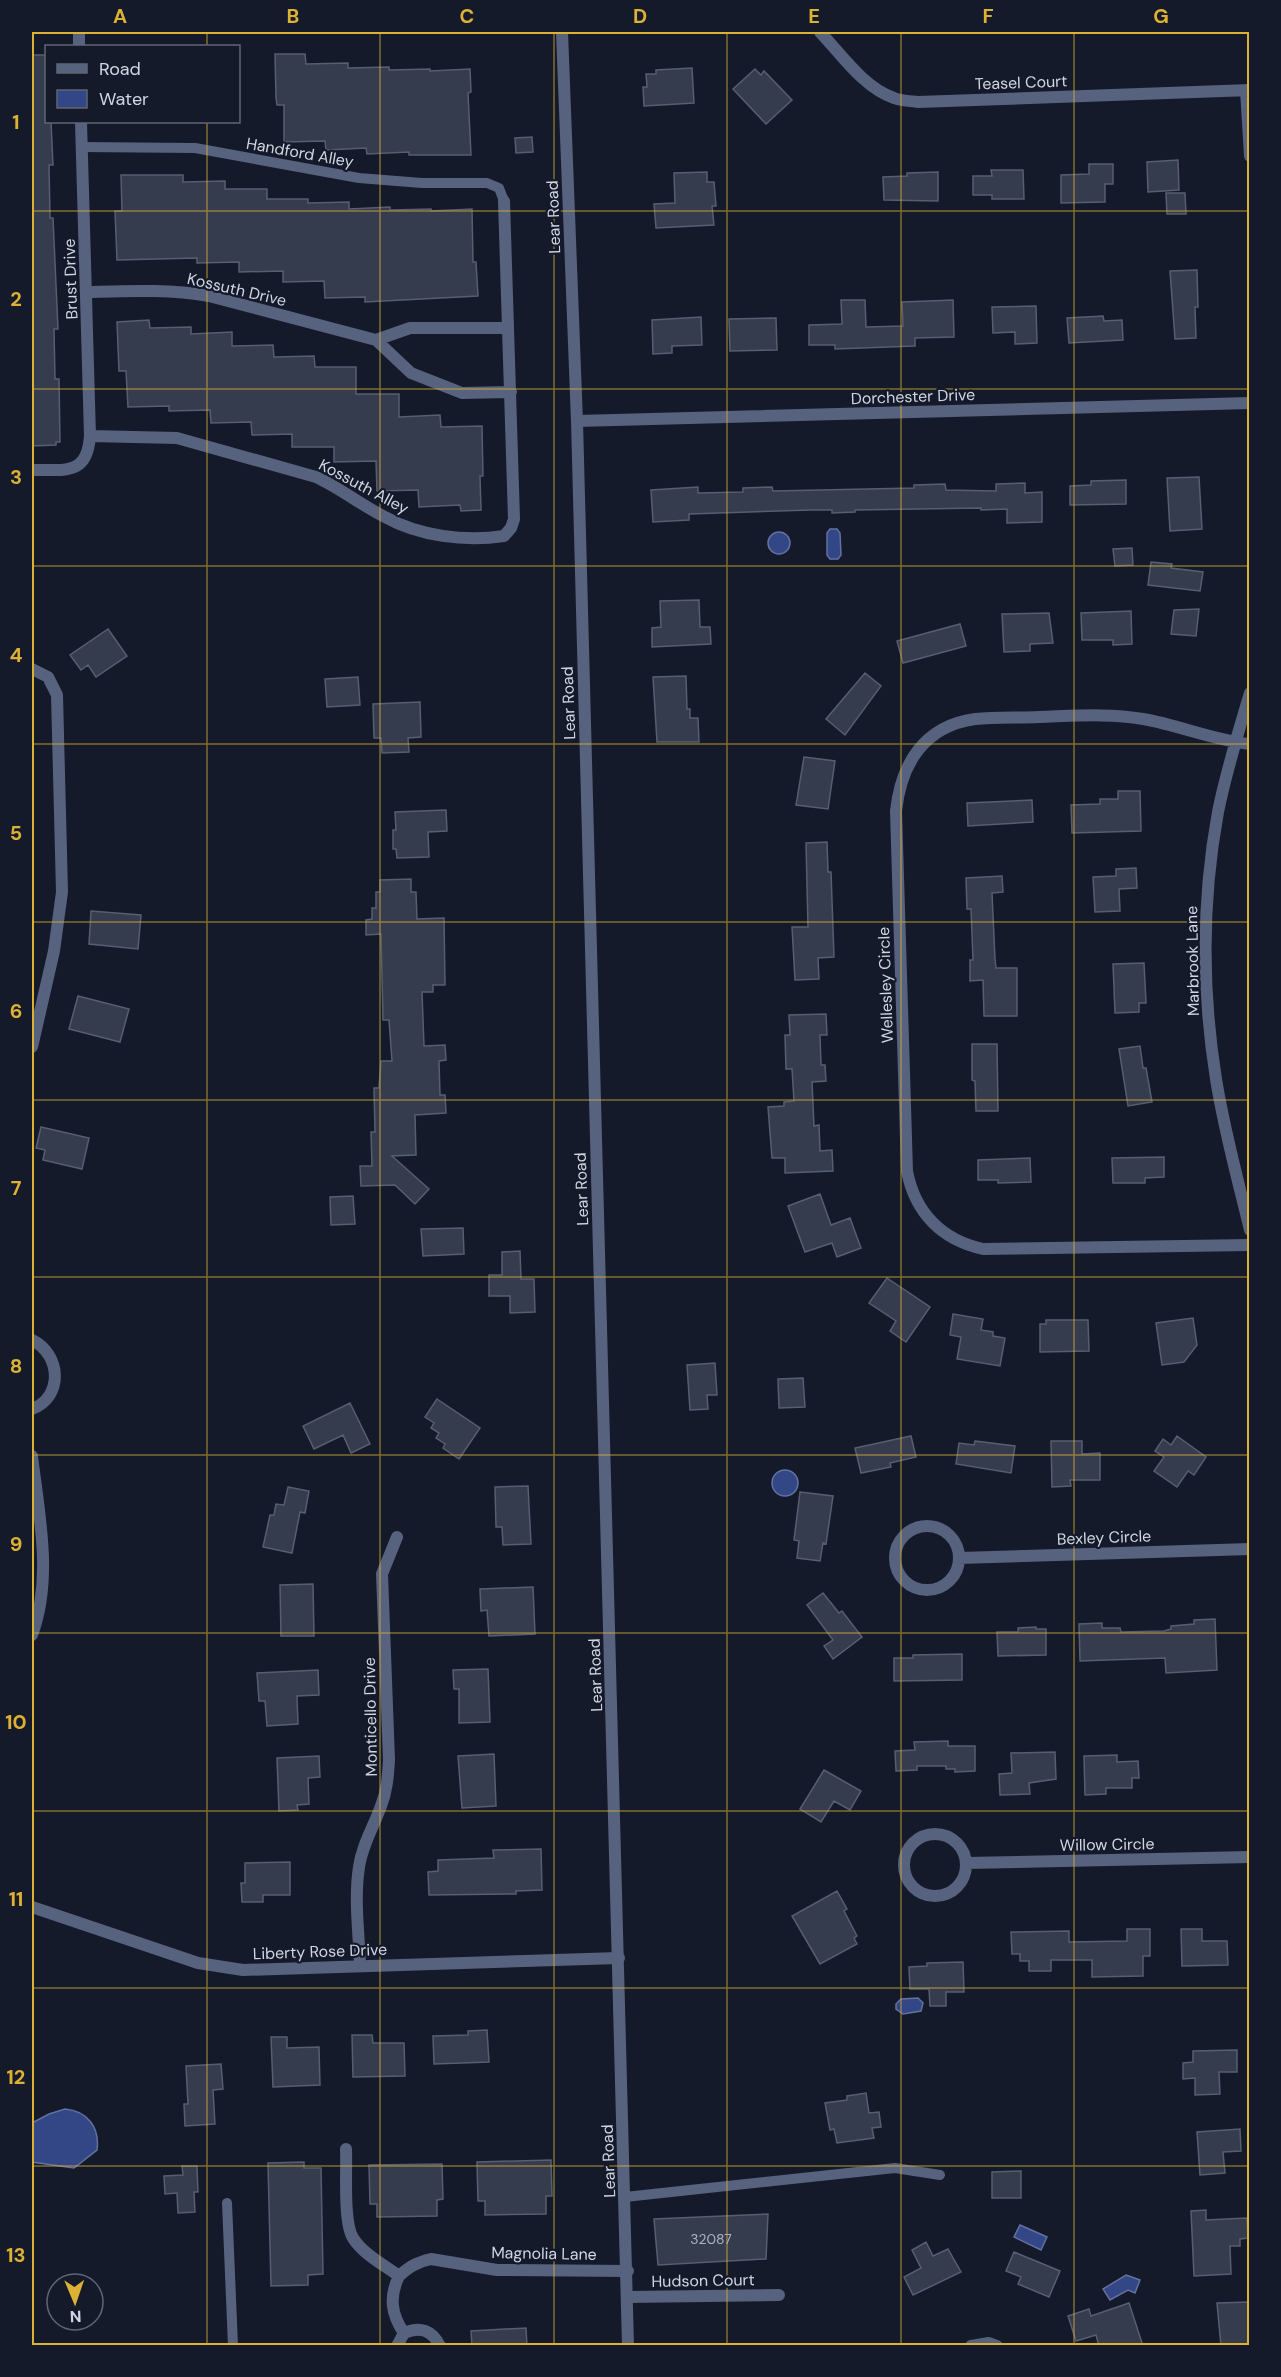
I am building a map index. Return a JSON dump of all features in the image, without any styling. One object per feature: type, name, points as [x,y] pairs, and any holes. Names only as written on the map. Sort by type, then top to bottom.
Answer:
[{"type":"street","name":"Lear Road","points":[[562,32],[577,421],[628,2271],[628,2346]]},
{"type":"street","name":"Teasel Court","points":[[820,32],[880,92],[896,99],[918,102],[1248,90]]},
{"type":"street","points":[[1248,90],[1250,156]]},
{"type":"street","name":"Brust Drive","points":[[32,470],[72,468],[81,465],[89,452],[87,292],[81,123]]},
{"type":"street","name":"Kossuth Alley","points":[[90,436],[156,436],[198,442],[316,477],[386,518],[409,528],[448,536],[504,536],[511,528],[514,519],[504,201]]},
{"type":"street","name":"Kossuth Drive","points":[[87,292],[186,292],[209,296],[376,340],[411,374],[462,393],[511,392]]},
{"type":"street","points":[[376,340],[410,328],[508,328]]},
{"type":"street","name":"Dorchester Drive","points":[[577,421],[1250,403]]},
{"type":"street","points":[[32,669],[48,678],[57,695],[62,892],[54,951],[33,1032],[32,1047]]},
{"type":"street","name":"Marbrook Lane","points":[[1250,693],[1235,742],[1217,823],[1209,878],[1206,946],[1208,1013],[1216,1079],[1250,1230]]},
{"type":"street","name":"Wellesley Circle","points":[[1250,744],[1167,724],[1120,716],[987,719],[960,722],[945,728],[926,741],[911,759],[898,788],[897,834],[907,1171],[916,1201],[929,1220],[947,1236],[968,1246],[991,1250],[1250,1245]]},
{"type":"street","points":[[32,1340],[48,1353],[54,1364],[56,1376],[54,1388],[47,1399],[32,1409]]},
{"type":"street","points":[[32,1456],[43,1560],[40,1605],[32,1635]]},
{"type":"street","points":[[929,1526],[941,1529],[957,1546],[959,1557],[957,1569],[950,1579],[941,1587],[930,1590],[918,1589],[907,1583],[899,1575],[895,1563],[895,1552],[899,1541],[907,1532],[918,1527],[929,1526]]},
{"type":"street","name":"Monticello Drive","points":[[360,1966],[357,1889],[359,1867],[364,1845],[382,1804],[388,1771],[382,1574],[397,1537]]},
{"type":"street","name":"Bexley Circle","points":[[959,1557],[1250,1549]]},
{"type":"street","points":[[938,1834],[948,1837],[957,1844],[966,1863],[965,1874],[960,1883],[952,1891],[942,1896],[921,1893],[912,1887],[903,1868],[909,1847],[927,1835],[938,1834]]},
{"type":"street","name":"Willow Circle","points":[[966,1863],[1250,1857]]},
{"type":"street","name":"Liberty Rose Drive","points":[[32,1907],[198,1963],[243,1970],[619,1958]]},
{"type":"street","points":[[346,2149],[351,2235],[363,2250],[399,2276],[394,2287],[392,2306],[394,2316],[404,2333]]},
{"type":"street","name":"Magnolia Lane","points":[[399,2276],[408,2267],[431,2259],[497,2270],[628,2271]]},
{"type":"street","name":"Hudson Court","points":[[628,2298],[778,2295]]},
{"type":"street","points":[[397,2346],[404,2333],[412,2330],[430,2332],[440,2346]]},
{"type":"street","points":[[971,2346],[989,2343],[997,2346]]},
{"type":"lane","name":"Handford Alley","points":[[81,147],[195,148],[359,178],[433,183],[487,183],[499,188],[504,201]]},
{"type":"lane","points":[[626,2198],[895,2168],[940,2175]]},
{"type":"lane","points":[[227,2203],[233,2346]]},
{"type":"water","points":[[830,529],[837,529],[840,533],[841,555],[838,559],[830,559],[827,555],[827,533]]},
{"type":"water","points":[[775,532],[783,532],[790,539],[790,547],[783,554],[775,554],[768,547],[768,539]]},
{"type":"water","points":[[785,1470],[794,1474],[798,1483],[794,1492],[785,1496],[776,1492],[772,1483],[776,1474]]},
{"type":"water","points":[[918,1998],[923,2003],[921,2011],[903,2014],[896,2009],[896,2004],[901,1999]]},
{"type":"water","points":[[65,2109],[80,2113],[91,2122],[97,2135],[97,2150],[74,2168],[32,2162],[32,2123]]},
{"type":"water","points":[[1020,2225],[1047,2237],[1041,2250],[1014,2237]]},
{"type":"water","points":[[1126,2275],[1140,2280],[1135,2293],[1128,2290],[1110,2300],[1103,2289]]},
{"type":"building","points":[[275,54],[305,54],[306,64],[348,63],[348,68],[389,67],[389,70],[430,69],[430,71],[470,69],[471,92],[468,93],[471,155],[409,155],[409,152],[367,154],[366,148],[326,150],[325,141],[284,142],[284,105],[277,105]]},
{"type":"building","points":[[32,55],[45,55],[45,123],[51,123],[53,165],[49,165],[50,218],[53,218],[58,329],[54,329],[55,379],[59,379],[60,442],[56,442],[56,445],[32,446]]},
{"type":"building","points":[[692,68],[694,103],[644,106],[643,87],[647,87],[646,74],[656,74],[656,70]]},
{"type":"building","points":[[755,69],[761,75],[764,71],[792,100],[766,124],[733,89]]},
{"type":"building","points":[[532,137],[533,152],[516,153],[515,138]]},
{"type":"building","points":[[1178,160],[1179,190],[1148,192],[1147,162]]},
{"type":"building","points":[[1089,164],[1113,164],[1113,184],[1105,184],[1105,202],[1061,203],[1061,175],[1089,174]]},
{"type":"building","points":[[991,170],[1023,170],[1024,199],[992,199],[992,195],[973,195],[973,176],[992,176]]},
{"type":"building","points":[[707,172],[707,182],[714,182],[716,206],[712,206],[714,225],[656,228],[654,204],[675,203],[674,173]]},
{"type":"building","points":[[938,172],[938,201],[884,200],[883,177],[907,176],[907,173]]},
{"type":"building","points":[[121,175],[183,175],[183,182],[225,181],[225,189],[267,189],[267,199],[308,199],[308,203],[349,202],[349,209],[390,207],[390,210],[431,209],[431,211],[472,209],[473,262],[476,262],[478,296],[365,302],[365,297],[325,298],[324,281],[283,282],[283,271],[239,272],[239,262],[197,263],[197,258],[117,260],[115,211],[122,211]]},
{"type":"building","points":[[1166,193],[1185,193],[1186,214],[1167,214]]},
{"type":"building","points":[[1197,270],[1196,338],[1175,339],[1170,271]]},
{"type":"building","points":[[841,300],[865,300],[866,327],[903,326],[902,302],[953,300],[954,337],[915,338],[915,346],[835,349],[835,345],[809,345],[809,325],[842,324]]},
{"type":"building","points":[[1036,306],[1037,343],[1015,344],[1015,332],[993,333],[992,307]]},
{"type":"building","points":[[1103,316],[1104,321],[1122,320],[1123,340],[1069,343],[1067,318]]},
{"type":"building","points":[[701,317],[702,345],[672,346],[672,353],[653,354],[652,320]]},
{"type":"building","points":[[776,318],[777,350],[730,351],[729,319]]},
{"type":"building","points":[[149,320],[150,328],[191,327],[191,334],[232,332],[232,346],[273,345],[274,357],[314,356],[315,367],[356,367],[356,394],[399,394],[399,417],[440,415],[441,427],[482,426],[481,510],[461,511],[460,505],[419,507],[418,490],[377,491],[376,461],[334,462],[334,447],[292,447],[292,434],[252,435],[251,422],[211,423],[210,410],[169,411],[169,406],[128,407],[126,371],[119,371],[117,322]]},
{"type":"building","points":[[1199,477],[1202,529],[1170,531],[1167,478]]},
{"type":"building","points":[[1126,480],[1126,504],[1070,505],[1070,486],[1091,485],[1091,481]]},
{"type":"building","points":[[1025,483],[1025,493],[1042,492],[1042,522],[1007,523],[1007,509],[981,510],[981,508],[855,510],[855,512],[832,513],[832,510],[811,510],[689,514],[689,520],[653,522],[651,490],[698,487],[698,493],[743,492],[743,488],[772,487],[773,491],[914,488],[914,485],[945,484],[946,490],[996,491],[996,484]]},
{"type":"building","points":[[1132,548],[1133,565],[1115,566],[1113,549]]},
{"type":"building","points":[[1151,562],[1172,564],[1171,568],[1203,572],[1200,591],[1148,585]]},
{"type":"building","points":[[699,600],[700,627],[710,627],[711,644],[652,647],[652,628],[661,627],[660,601]]},
{"type":"building","points":[[1199,609],[1196,636],[1171,634],[1174,610]]},
{"type":"building","points":[[1131,611],[1132,644],[1113,645],[1113,640],[1082,640],[1081,613]]},
{"type":"building","points":[[1049,613],[1053,643],[1030,644],[1030,651],[1004,652],[1002,614]]},
{"type":"building","points":[[960,624],[966,646],[903,663],[897,641]]},
{"type":"building","points":[[108,629],[127,656],[96,677],[88,665],[81,670],[70,655]]},
{"type":"building","points":[[865,673],[881,686],[845,735],[826,719]]},
{"type":"building","points":[[686,676],[687,709],[690,709],[690,718],[698,718],[699,742],[657,742],[653,677]]},
{"type":"building","points":[[358,677],[360,705],[327,707],[325,679]]},
{"type":"building","points":[[420,702],[421,737],[408,738],[409,752],[382,753],[381,738],[374,738],[373,704]]},
{"type":"building","points":[[804,757],[835,761],[828,809],[796,805]]},
{"type":"building","points":[[1118,791],[1140,791],[1141,831],[1072,833],[1071,805],[1100,804],[1100,799],[1118,799]]},
{"type":"building","points":[[1032,800],[1033,822],[968,826],[967,803]]},
{"type":"building","points":[[446,810],[447,831],[428,832],[429,857],[397,858],[396,849],[393,849],[393,830],[396,830],[395,812]]},
{"type":"building","points":[[827,842],[828,872],[831,872],[834,957],[818,958],[819,979],[795,980],[792,927],[808,927],[806,843]]},
{"type":"building","points":[[1136,868],[1137,888],[1119,889],[1120,911],[1095,912],[1093,877],[1116,876],[1116,869]]},
{"type":"building","points":[[1002,876],[1003,892],[992,893],[995,959],[996,968],[1017,968],[1017,1016],[984,1016],[983,980],[970,981],[970,960],[973,960],[971,909],[967,909],[966,878]]},
{"type":"building","points":[[411,879],[411,892],[416,892],[417,919],[444,918],[445,985],[433,985],[433,992],[422,992],[424,1046],[445,1045],[446,1060],[439,1061],[440,1095],[445,1095],[446,1113],[415,1115],[416,1155],[392,1156],[429,1189],[415,1204],[395,1185],[361,1186],[360,1166],[372,1166],[371,1132],[375,1132],[374,1088],[379,1088],[381,1061],[392,1061],[389,1020],[383,1020],[381,934],[366,935],[366,920],[372,919],[372,908],[376,908],[376,892],[380,892],[380,880]]},
{"type":"building","points":[[91,911],[141,915],[138,949],[89,944]]},
{"type":"building","points":[[1144,963],[1146,1003],[1139,1003],[1139,1012],[1115,1013],[1113,964]]},
{"type":"building","points":[[78,996],[129,1009],[120,1042],[69,1029]]},
{"type":"building","points":[[826,1014],[827,1035],[820,1035],[821,1065],[825,1065],[826,1081],[812,1082],[814,1126],[819,1125],[820,1151],[832,1150],[833,1171],[785,1173],[785,1158],[772,1158],[768,1107],[784,1106],[784,1102],[794,1101],[792,1069],[786,1069],[785,1035],[790,1035],[789,1015]]},
{"type":"building","points":[[972,1044],[997,1044],[998,1111],[976,1111],[975,1081],[972,1080]]},
{"type":"building","points":[[1140,1046],[1152,1102],[1128,1106],[1119,1049]]},
{"type":"building","points":[[41,1127],[89,1138],[82,1169],[43,1160],[45,1150],[36,1148]]},
{"type":"building","points":[[1164,1157],[1164,1177],[1145,1178],[1145,1183],[1113,1183],[1112,1158]]},
{"type":"building","points":[[1030,1158],[1031,1182],[998,1183],[998,1180],[978,1180],[978,1160]]},
{"type":"building","points":[[820,1194],[831,1225],[850,1218],[861,1248],[837,1257],[832,1243],[805,1252],[788,1206]]},
{"type":"building","points":[[353,1196],[355,1224],[331,1225],[330,1197]]},
{"type":"building","points":[[463,1228],[464,1254],[423,1256],[421,1229]]},
{"type":"building","points":[[520,1251],[521,1279],[534,1279],[535,1312],[510,1313],[510,1296],[489,1296],[489,1275],[502,1275],[502,1252]]},
{"type":"building","points":[[887,1278],[930,1307],[906,1342],[890,1331],[896,1321],[869,1303]]},
{"type":"building","points":[[953,1314],[983,1319],[981,1330],[993,1332],[993,1336],[1005,1338],[1000,1366],[957,1359],[961,1337],[950,1335]]},
{"type":"building","points":[[1193,1318],[1197,1345],[1184,1362],[1162,1365],[1156,1323]]},
{"type":"building","points":[[1046,1320],[1088,1320],[1089,1351],[1040,1352],[1040,1324],[1046,1324]]},
{"type":"building","points":[[715,1363],[717,1395],[707,1395],[708,1409],[690,1410],[687,1365]]},
{"type":"building","points":[[803,1378],[805,1407],[779,1408],[778,1379]]},
{"type":"building","points":[[437,1399],[480,1428],[459,1459],[443,1448],[445,1444],[436,1438],[439,1433],[431,1428],[434,1423],[425,1417]]},
{"type":"building","points":[[350,1403],[370,1444],[351,1453],[343,1435],[314,1449],[303,1426]]},
{"type":"building","points":[[911,1436],[916,1457],[890,1463],[891,1467],[861,1473],[855,1448]]},
{"type":"building","points":[[1177,1436],[1206,1457],[1194,1475],[1188,1471],[1177,1487],[1154,1471],[1164,1457],[1155,1451],[1163,1439],[1171,1445]]},
{"type":"building","points":[[975,1441],[1015,1446],[1011,1473],[956,1464],[959,1443],[974,1445]]},
{"type":"building","points":[[1051,1441],[1082,1441],[1082,1454],[1100,1453],[1100,1480],[1070,1480],[1071,1486],[1052,1487]]},
{"type":"building","points":[[528,1486],[531,1544],[503,1545],[502,1527],[496,1527],[495,1487]]},
{"type":"building","points":[[288,1487],[309,1491],[305,1513],[300,1512],[292,1553],[263,1547],[270,1515],[274,1515],[276,1504],[284,1505]]},
{"type":"building","points":[[800,1492],[833,1496],[826,1544],[823,1543],[820,1561],[797,1558],[799,1541],[794,1540]]},
{"type":"building","points":[[313,1584],[314,1636],[281,1636],[280,1585]]},
{"type":"building","points":[[533,1587],[535,1634],[489,1636],[487,1610],[481,1611],[480,1589]]},
{"type":"building","points":[[823,1593],[839,1613],[842,1611],[862,1637],[833,1659],[824,1646],[833,1640],[807,1605]]},
{"type":"building","points":[[1215,1619],[1217,1670],[1166,1673],[1165,1658],[1080,1661],[1079,1624],[1102,1623],[1102,1628],[1120,1628],[1121,1632],[1164,1631],[1171,1629],[1171,1626],[1194,1624],[1194,1620]]},
{"type":"building","points":[[1036,1627],[1036,1629],[1046,1629],[1046,1655],[998,1656],[997,1632],[1018,1632],[1018,1628]]},
{"type":"building","points":[[962,1654],[962,1680],[894,1681],[894,1658],[913,1658],[913,1655]]},
{"type":"building","points":[[488,1669],[490,1722],[459,1723],[459,1689],[454,1689],[453,1670]]},
{"type":"building","points":[[318,1670],[319,1695],[297,1696],[298,1724],[267,1726],[265,1701],[259,1701],[257,1673]]},
{"type":"building","points":[[948,1741],[948,1746],[975,1746],[975,1771],[955,1772],[955,1769],[946,1769],[946,1766],[917,1766],[917,1770],[896,1771],[895,1751],[915,1750],[914,1742]]},
{"type":"building","points":[[1055,1752],[1056,1779],[1029,1783],[1030,1794],[1000,1795],[999,1774],[1012,1773],[1011,1753]]},
{"type":"building","points":[[494,1754],[496,1806],[462,1808],[458,1756]]},
{"type":"building","points":[[1117,1755],[1117,1762],[1138,1761],[1139,1778],[1132,1778],[1132,1788],[1106,1788],[1106,1794],[1085,1795],[1084,1756]]},
{"type":"building","points":[[319,1756],[320,1777],[308,1778],[309,1804],[297,1805],[298,1810],[279,1811],[277,1758]]},
{"type":"building","points":[[824,1770],[861,1791],[850,1810],[834,1801],[821,1822],[800,1809]]},
{"type":"building","points":[[541,1849],[542,1890],[516,1891],[516,1894],[429,1895],[428,1872],[438,1871],[438,1860],[494,1858],[493,1850]]},
{"type":"building","points":[[290,1862],[290,1895],[263,1895],[263,1902],[242,1902],[241,1883],[245,1883],[245,1863]]},
{"type":"building","points":[[837,1891],[847,1909],[844,1911],[857,1936],[854,1938],[857,1944],[820,1964],[792,1916]]},
{"type":"building","points":[[1127,1929],[1150,1929],[1150,1956],[1143,1956],[1143,1976],[1092,1977],[1092,1960],[1051,1960],[1051,1971],[1029,1971],[1029,1961],[1020,1961],[1020,1954],[1012,1954],[1011,1932],[1069,1931],[1069,1942],[1127,1941]]},
{"type":"building","points":[[1181,1929],[1202,1929],[1202,1941],[1227,1941],[1228,1965],[1182,1966]]},
{"type":"building","points":[[963,1962],[964,1992],[946,1992],[946,2006],[930,2006],[929,1989],[910,1989],[909,1967],[927,1966],[927,1963]]},
{"type":"building","points":[[487,2030],[489,2062],[434,2064],[433,2036],[468,2035],[468,2031]]},
{"type":"building","points":[[352,2035],[372,2035],[373,2043],[404,2043],[405,2076],[353,2077]]},
{"type":"building","points":[[271,2037],[287,2037],[287,2048],[319,2047],[320,2085],[273,2087]]},
{"type":"building","points":[[1237,2050],[1237,2072],[1219,2072],[1220,2094],[1195,2095],[1195,2078],[1183,2079],[1183,2063],[1193,2062],[1193,2051]]},
{"type":"building","points":[[221,2064],[223,2089],[213,2090],[215,2124],[185,2126],[184,2104],[188,2104],[186,2066]]},
{"type":"building","points":[[866,2093],[869,2113],[879,2112],[881,2127],[872,2128],[874,2138],[837,2143],[834,2129],[830,2130],[825,2103],[847,2100],[847,2096]]},
{"type":"building","points":[[1240,2129],[1241,2151],[1223,2152],[1225,2173],[1200,2175],[1197,2132]]},
{"type":"building","points":[[551,2160],[552,2196],[546,2196],[546,2214],[485,2215],[485,2201],[478,2201],[477,2162]]},
{"type":"building","points":[[304,2162],[304,2168],[321,2168],[323,2274],[308,2275],[308,2285],[271,2286],[268,2163]]},
{"type":"building","points":[[442,2164],[443,2199],[437,2200],[437,2216],[377,2217],[377,2204],[370,2204],[369,2165]]},
{"type":"building","points":[[182,2166],[197,2166],[198,2192],[194,2192],[195,2212],[178,2213],[177,2193],[165,2194],[164,2176],[183,2175]]},
{"type":"building","points":[[1021,2171],[1021,2198],[992,2198],[992,2172]]},
{"type":"building","points":[[1206,2210],[1206,2220],[1247,2218],[1248,2238],[1240,2239],[1240,2246],[1230,2246],[1231,2274],[1194,2276],[1191,2211]]},
{"type":"building","points":[[768,2214],[766,2259],[658,2265],[654,2219]]},
{"type":"building","points":[[926,2242],[933,2256],[948,2249],[961,2272],[913,2295],[904,2277],[921,2268],[912,2250]]},
{"type":"building","points":[[1014,2252],[1060,2271],[1049,2297],[1018,2284],[1021,2277],[1006,2271]]},
{"type":"building","points":[[1249,2302],[1250,2346],[1221,2346],[1217,2303]]},
{"type":"building","points":[[1129,2303],[1143,2346],[1099,2346],[1096,2335],[1076,2341],[1068,2316],[1089,2309],[1091,2316]]},
{"type":"building","points":[[526,2328],[527,2346],[472,2346],[471,2331]]}]
